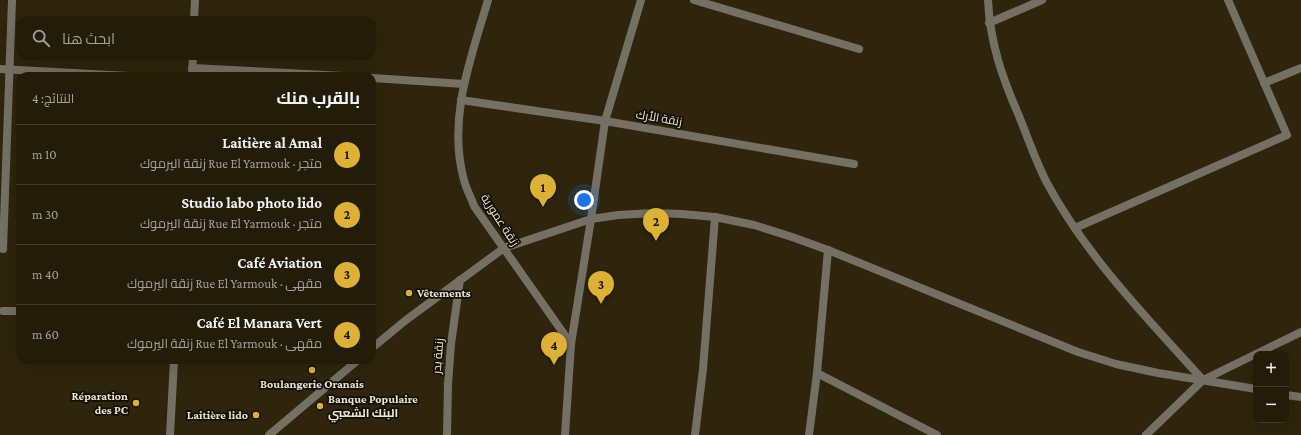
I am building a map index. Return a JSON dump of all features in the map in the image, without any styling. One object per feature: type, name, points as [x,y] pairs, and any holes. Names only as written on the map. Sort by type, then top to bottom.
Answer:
[{"type":"street","points":[[3,249],[4,69],[12,0]]},
{"type":"street","points":[[194,16],[195,0]]},
{"type":"street","name":"زنقة عمورية","points":[[488,0],[464,84],[461,100],[458,133],[459,159],[464,182],[474,206],[571,344]]},
{"type":"street","points":[[564,435],[571,344],[591,219],[604,121],[641,0]]},
{"type":"street","points":[[694,0],[859,49]]},
{"type":"street","points":[[988,0],[989,23],[1002,77],[1047,183],[1093,255],[1131,301],[1203,380]]},
{"type":"street","points":[[989,23],[1042,0]]},
{"type":"street","points":[[1075,228],[1287,135],[1228,0]]},
{"type":"street","points":[[192,72],[193,60]]},
{"type":"street","points":[[1264,83],[1301,68]]},
{"type":"street","points":[[4,69],[58,72]]},
{"type":"street","points":[[376,78],[464,84]]},
{"type":"street","name":"زنقة الأرك","points":[[461,100],[604,121],[854,164]]},
{"type":"street","points":[[376,345],[406,320],[504,248],[591,219],[618,215],[653,213],[682,214],[715,217],[754,225],[792,237],[828,250],[1078,352],[1116,364],[1253,389]]},
{"type":"street","points":[[695,435],[703,369],[715,217]]},
{"type":"street","points":[[809,435],[828,250]]},
{"type":"street","name":"زنقة بدر","points":[[447,435],[448,384],[451,344],[460,280]]},
{"type":"street","points":[[3,311],[16,311]]},
{"type":"street","points":[[1262,351],[1301,332]]},
{"type":"street","points":[[1146,435],[1203,380],[1253,355]]},
{"type":"street","points":[[170,435],[174,364]]},
{"type":"street","points":[[269,435],[353,364]]},
{"type":"street","points":[[816,373],[937,435]]},
{"type":"street","points":[[1289,395],[1301,397]]},
{"type":"place","name":"Laitière al Amal","points":[[543,207]]},
{"type":"place","name":"Studio labo photo lido","points":[[656,241]]},
{"type":"place","name":"Vêtements","points":[[409,293]]},
{"type":"place","name":"Café Aviation","points":[[601,304]]},
{"type":"place","name":"Café El Manara Vert","points":[[554,365]]},
{"type":"place","name":"Boulangerie Oranais","points":[[312,370]]},
{"type":"place","name":"Réparation des PC","points":[[136,403]]},
{"type":"place","name":"Banque Populaire البنك الشعبي","points":[[320,406]]},
{"type":"place","name":"Laitière lido","points":[[256,415]]}]
